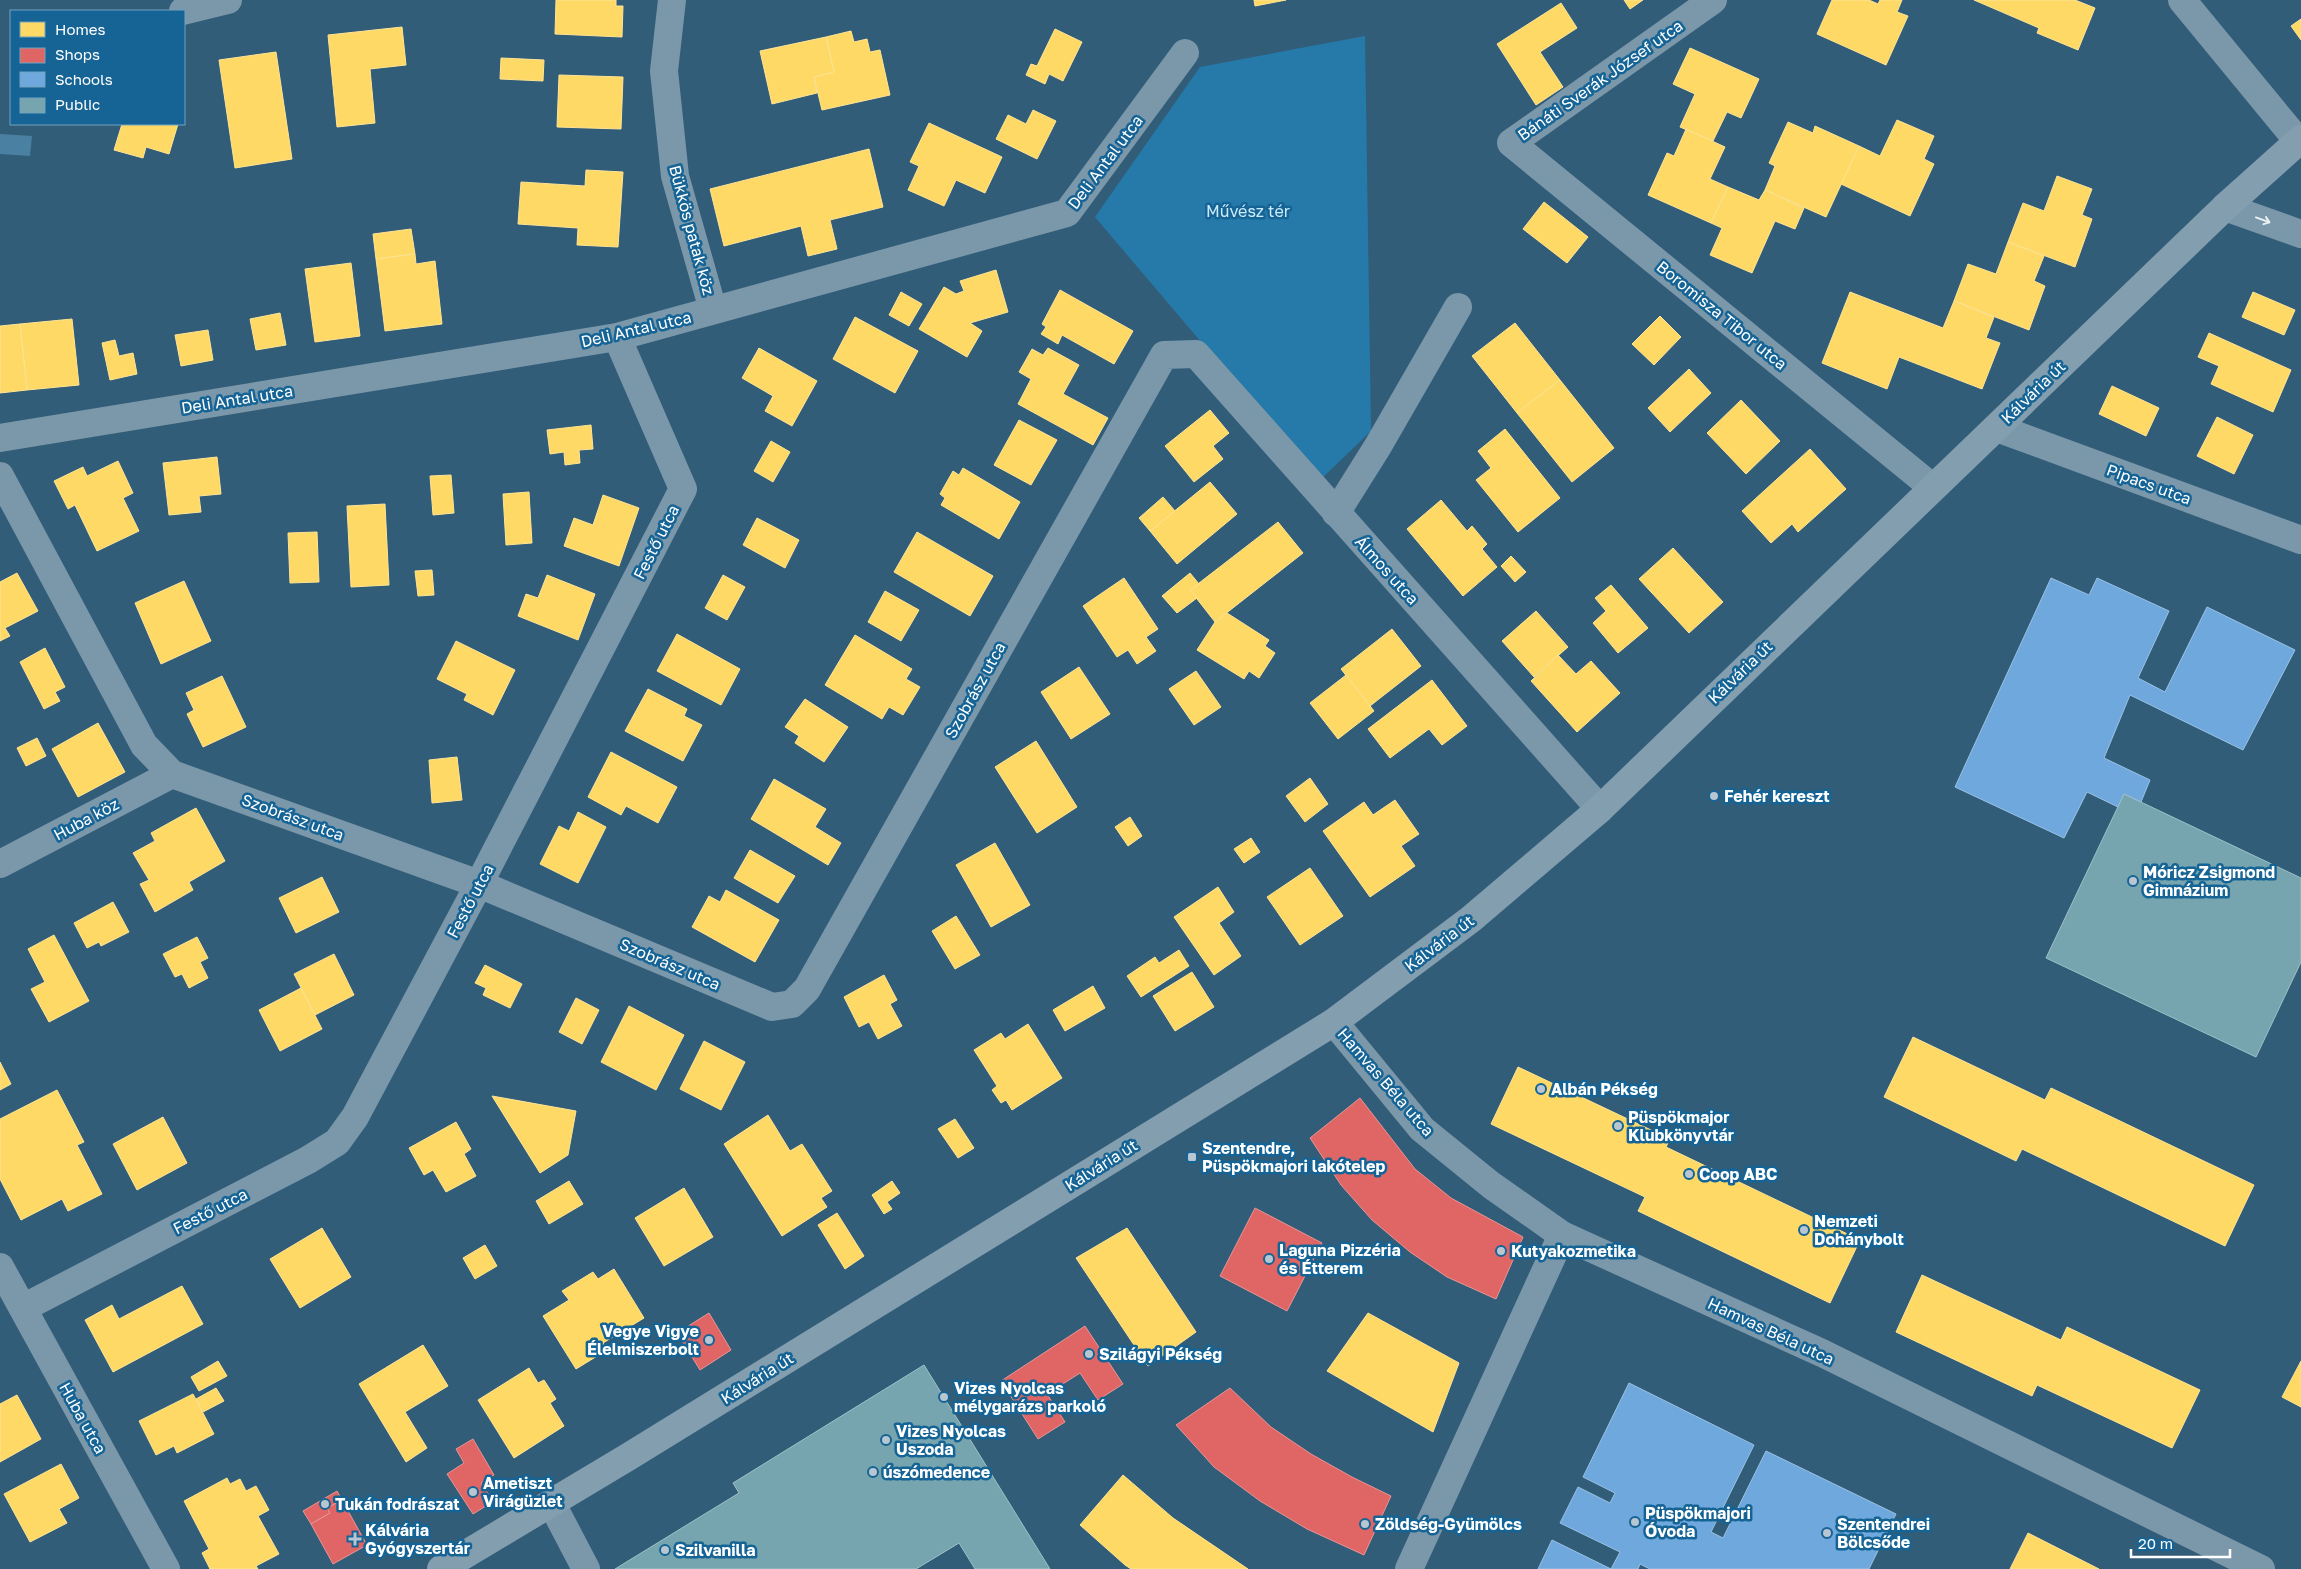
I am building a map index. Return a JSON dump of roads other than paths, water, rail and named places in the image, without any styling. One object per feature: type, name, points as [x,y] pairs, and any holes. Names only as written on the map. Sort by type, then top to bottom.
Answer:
[{"type":"street","points":[[185,11],[228,0]]},
{"type":"street","name":"Bükkös patak köz","points":[[672,0],[664,71],[675,176],[713,310]]},
{"type":"street","name":"Bánáti Sverák József utca","points":[[1511,143],[1713,0]]},
{"type":"street","points":[[2182,0],[2299,140]]},
{"type":"street","name":"Deli Antal utca","points":[[0,438],[617,337],[1066,214],[1185,53]]},
{"type":"street","name":"Kálvária út","points":[[441,1569],[552,1504],[1334,1022],[1471,920],[1600,809],[2225,206],[2299,140]]},
{"type":"street","name":"Boromisza Tibor utca","points":[[1511,143],[1932,487]]},
{"type":"street","points":[[2225,206],[2301,234]]},
{"type":"street","points":[[1336,513],[1378,446],[1458,307]]},
{"type":"street","name":"Festő utca","points":[[23,1308],[308,1160],[337,1142],[355,1117],[479,884],[683,490],[617,337]]},
{"type":"street","name":"Álmos utca","points":[[1164,355],[1196,354],[1600,809]]},
{"type":"street","name":"Szobrász utca","points":[[0,476],[144,745],[172,774],[479,884],[772,1007],[792,1004],[808,989],[1164,355]]},
{"type":"street","name":"Pipacs utca","points":[[1997,428],[2301,540]]},
{"type":"street","name":"Huba köz","points":[[0,864],[172,774]]},
{"type":"street","name":"Hamvas Béla utca","points":[[1334,1022],[1422,1129],[1491,1185],[1562,1236],[1822,1354],[2261,1569]]},
{"type":"street","points":[[1409,1569],[1562,1236]]},
{"type":"street","name":"Huba utca","points":[[0,1266],[166,1569]]},
{"type":"street","points":[[552,1504],[586,1569]]},
{"type":"place","name":"Fehér kereszt","points":[[1714,796]]},
{"type":"place","name":"Móricz Zsigmond Gimnázium","points":[[2133,881]]},
{"type":"place","name":"Albán Pékség","points":[[1541,1089]]},
{"type":"place","name":"Püspökmajor Klubkönyvtár","points":[[1618,1126]]},
{"type":"place","name":"Szentendre, Püspökmajori lakótelep","points":[[1192,1157]]},
{"type":"place","name":"Coop ABC","points":[[1689,1174]]},
{"type":"place","name":"Nemzeti Dohánybolt","points":[[1804,1230]]},
{"type":"place","name":"Kutyakozmetika","points":[[1501,1251]]},
{"type":"place","name":"Laguna Pizzéria és Étterem","points":[[1269,1259]]},
{"type":"place","name":"Vegye Vigye Élelmiszerbolt","points":[[709,1340]]},
{"type":"place","name":"Szilágyi Pékség","points":[[1089,1354]]},
{"type":"place","name":"Vizes Nyolcas mélygarázs parkoló","points":[[944,1397]]},
{"type":"place","name":"Vizes Nyolcas Uszoda","points":[[886,1440]]},
{"type":"place","name":"úszómedence","points":[[873,1472]]},
{"type":"place","name":"Ametiszt Virágüzlet","points":[[473,1492]]},
{"type":"place","name":"Tukán fodrászat","points":[[325,1504]]},
{"type":"place","name":"Püspökmajori Óvoda","points":[[1635,1522]]},
{"type":"place","name":"Zöldség-Gyümölcs","points":[[1365,1524]]},
{"type":"place","name":"Szentendrei Bölcsőde","points":[[1827,1533]]},
{"type":"place","name":"Kálvária Gyógyszertár","points":[[355,1539]]},
{"type":"place","name":"Szilvanilla","points":[[665,1550]]},
{"type":"park label","name":"Művész tér","points":[[1248,211]]}]
